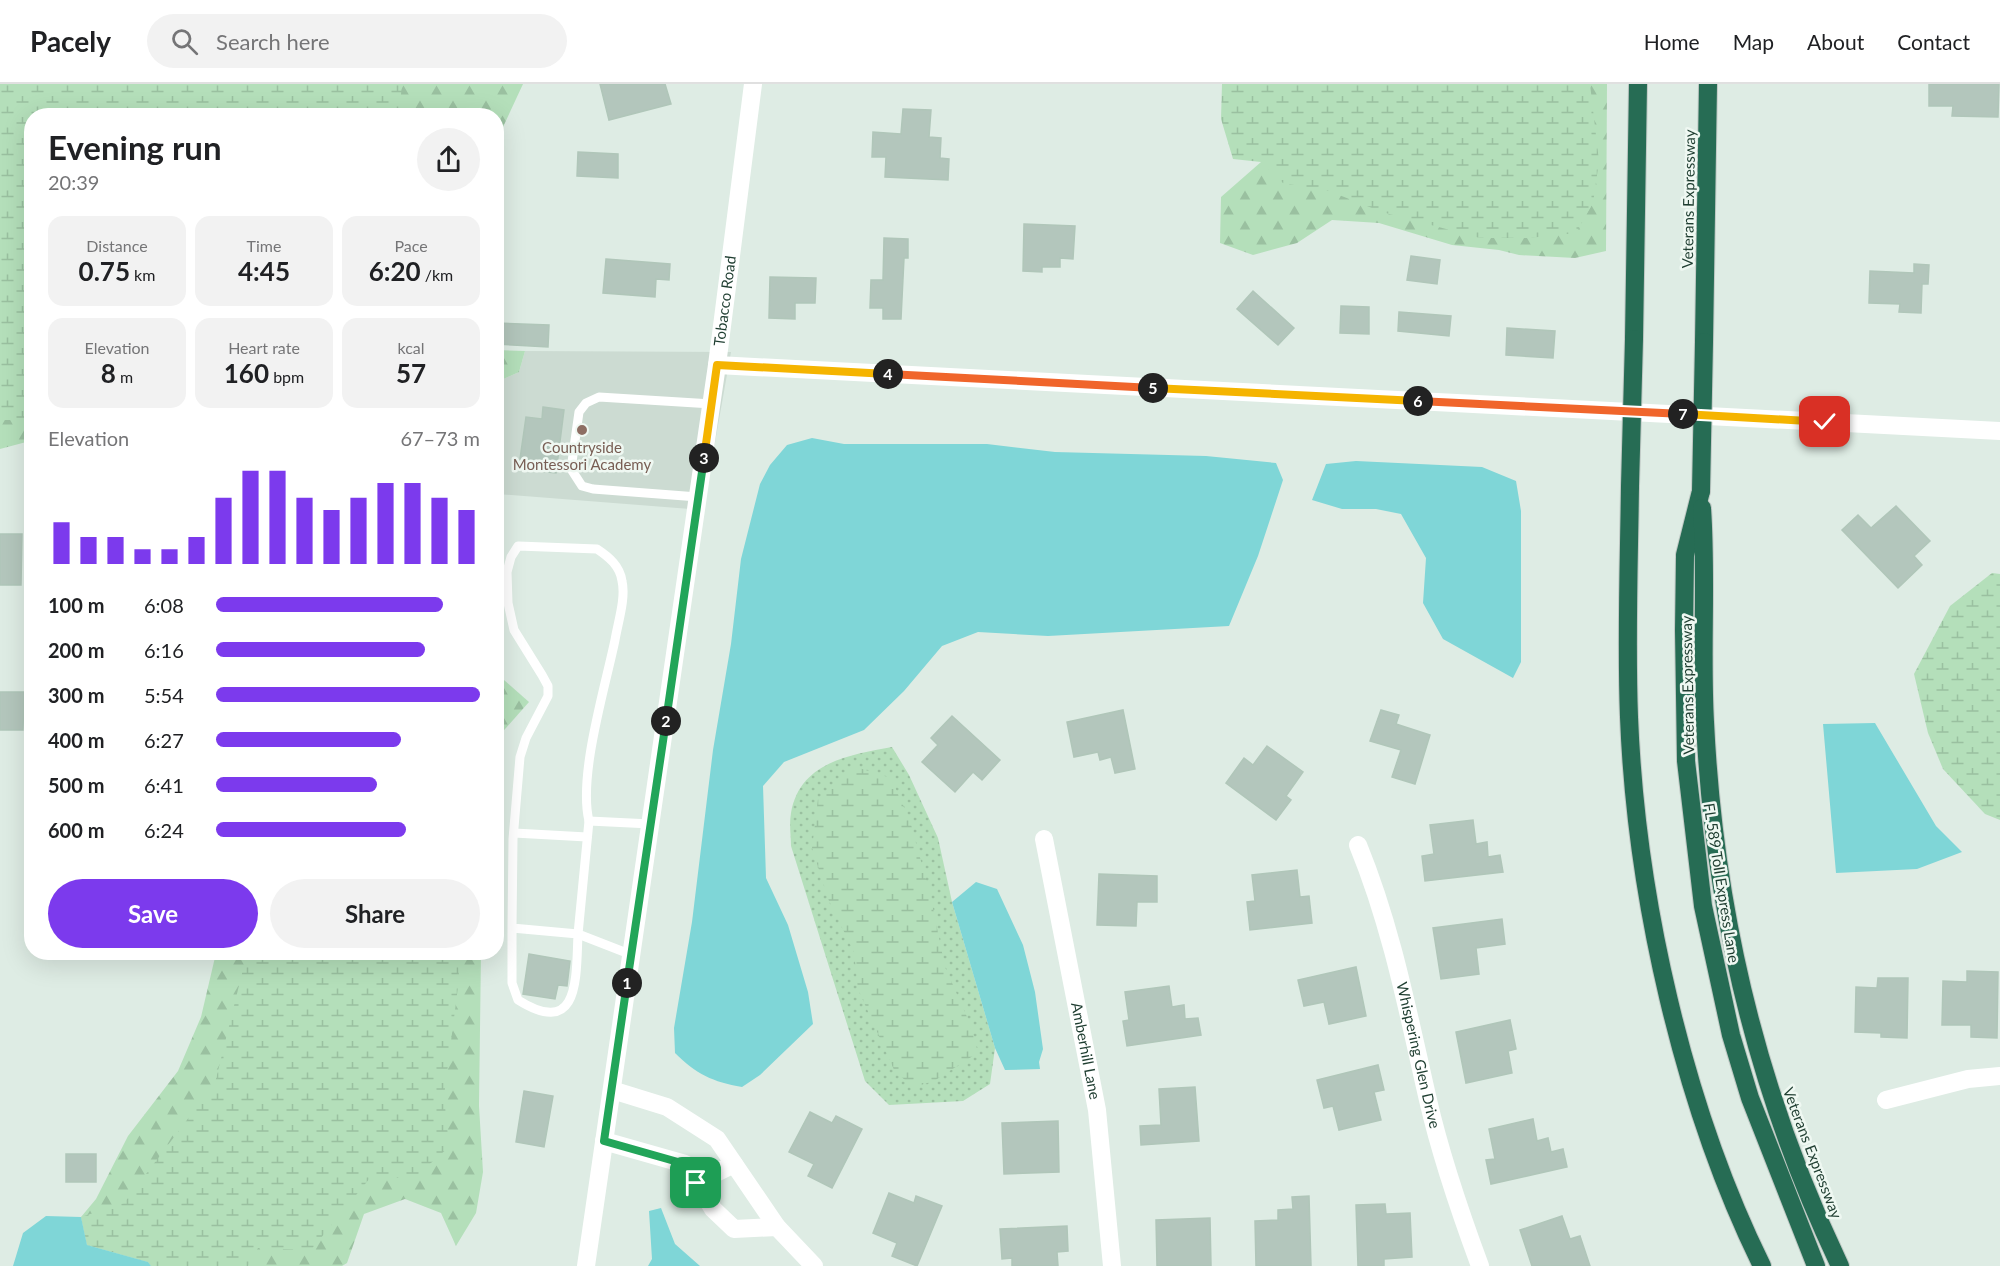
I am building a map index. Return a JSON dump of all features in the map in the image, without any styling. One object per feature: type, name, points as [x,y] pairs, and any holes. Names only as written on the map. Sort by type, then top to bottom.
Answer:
[{"type":"highway","points":[[1638,84],[1630,486],[1629,718],[1644,863],[1671,1007],[1696,1099],[1727,1183],[1762,1266]]},
{"type":"highway","name":"Veterans Expressway","points":[[1708,84],[1701,491],[1705,554],[1705,720],[1714,846],[1735,966],[1751,1030],[1788,1148],[1840,1266]]},
{"type":"highway","name":"FL 589 Toll Express Lane","points":[[1701,491],[1685,555],[1684,630],[1686,761],[1702,896],[1723,1003],[1750,1098],[1816,1266]]},
{"type":"street","name":"Tobacco Road","points":[[586,1266],[712,404],[753,84]]},
{"type":"street","points":[[717,365],[2000,431]]},
{"type":"street","name":"Amberhill Lane","points":[[1044,839],[1097,1110],[1112,1266]]},
{"type":"street","name":"Whispering Glen Drive","points":[[1359,845],[1378,893],[1404,988],[1428,1102],[1456,1201],[1480,1266]]},
{"type":"street","points":[[1886,1100],[1968,1079],[2000,1076]]},
{"type":"street","points":[[612,1090],[667,1107],[717,1140],[777,1227],[814,1266]]},
{"type":"street","points":[[604,1141],[685,1164],[713,1209],[734,1228],[777,1227]]},
{"type":"street","points":[[696,1183],[734,1164]]},
{"type":"lane","points":[[698,497],[593,489],[582,486],[571,470],[579,412],[586,403],[599,397],[712,404]]},
{"type":"lane","points":[[518,546],[597,549],[608,556],[619,570],[623,583],[619,621],[587,776],[585,805],[588,821],[575,990],[565,1006],[552,1014],[535,1011],[518,1000],[512,983],[514,833],[520,757],[526,738],[548,696],[548,686],[514,630],[508,603],[507,572],[511,557],[518,546]]},
{"type":"lane","points":[[588,821],[651,824]]},
{"type":"lane","points":[[514,833],[587,837]]},
{"type":"lane","points":[[512,928],[578,934],[632,955]]},
{"type":"shaded area","points":[[525,351],[731,352],[703,510],[504,495],[504,379],[519,372]]},
{"type":"green space","points":[[0,84],[523,84],[504,125],[504,108],[24,108],[24,443],[0,449]]},
{"type":"green space","points":[[0,84],[402,84],[400,108],[24,108],[24,424],[13,420],[0,420]]},
{"type":"green space","points":[[1222,84],[1590,84],[1599,161],[1593,203],[1576,233],[1529,238],[1480,238],[1382,212],[1329,191],[1283,183],[1261,162],[1233,159],[1221,119]]},
{"type":"green space","points":[[1298,84],[1607,84],[1606,251],[1575,258],[1519,255],[1499,250],[1452,245],[1379,223],[1332,220],[1297,243],[1253,255],[1220,243],[1221,197],[1261,162]]},
{"type":"green space","points":[[504,350],[525,351],[519,372],[504,379]]},
{"type":"green space","points":[[1992,573],[2000,574],[2000,820],[1985,814],[1943,769],[1928,733],[1914,674],[1950,606]]},
{"type":"green space","points":[[504,680],[529,702],[504,730]]},
{"type":"green space","points":[[892,747],[909,775],[938,838],[952,902],[995,1048],[990,1084],[963,1101],[889,1105],[865,1081],[791,846],[791,813],[796,796],[805,782],[829,764],[844,758]]},
{"type":"green space","points":[[856,767],[891,778],[910,821],[930,894],[945,967],[967,1017],[979,1052],[934,1081],[914,1087],[895,1072],[858,989],[854,952],[829,901],[812,848],[818,799]]},
{"type":"green space","points":[[214,960],[481,960],[479,1106],[483,1172],[476,1213],[456,1246],[441,1213],[405,1199],[364,1214],[347,1263],[342,1266],[151,1266],[148,1262],[87,1245],[81,1217],[96,1199],[128,1136],[178,1071],[201,1017]]},
{"type":"green space","points":[[245,960],[458,960],[459,979],[444,1096],[449,1147],[414,1178],[370,1178],[311,1250],[258,1248],[248,1266],[151,1266],[148,1262],[87,1245],[81,1217],[124,1203],[215,1083]]},
{"type":"water","points":[[812,438],[844,444],[987,444],[1055,452],[1206,456],[1276,463],[1283,480],[1258,556],[1229,626],[1048,636],[978,632],[942,646],[904,691],[864,730],[784,762],[763,786],[766,878],[788,925],[808,992],[813,1024],[760,1075],[742,1087],[722,1083],[706,1076],[683,1060],[675,1053],[674,1028],[692,922],[713,750],[731,644],[741,559],[760,484],[770,465],[787,445]]},
{"type":"water","points":[[1356,461],[1482,467],[1516,481],[1521,511],[1521,662],[1513,678],[1443,639],[1423,603],[1426,558],[1401,514],[1376,509],[1342,509],[1312,500],[1326,464]]},
{"type":"water","points":[[1875,723],[1936,826],[1962,852],[1917,869],[1836,873],[1823,724]]},
{"type":"water","points":[[976,882],[997,889],[1023,945],[1035,992],[1043,1049],[1039,1062],[1040,1069],[1005,1070],[995,1048],[952,902]]},
{"type":"water","points":[[661,1208],[675,1244],[700,1266],[648,1266],[652,1259],[649,1211]]},
{"type":"water","points":[[46,1216],[81,1217],[87,1245],[148,1262],[151,1266],[13,1266],[23,1233]]},
{"type":"building","points":[[600,84],[665,84],[671,104],[609,120]]},
{"type":"building","points":[[1929,84],[1999,84],[1998,117],[1952,116],[1953,106],[1929,106]]},
{"type":"building","points":[[903,109],[931,110],[929,137],[941,138],[940,158],[949,159],[948,180],[885,177],[886,157],[872,157],[873,132],[901,134]]},
{"type":"building","points":[[578,152],[618,154],[618,178],[577,176]]},
{"type":"building","points":[[1024,224],[1075,226],[1073,259],[1060,258],[1060,267],[1042,267],[1042,272],[1023,271]]},
{"type":"building","points":[[884,238],[908,239],[908,258],[904,258],[901,319],[883,319],[883,308],[870,308],[871,280],[883,280]]},
{"type":"building","points":[[1411,256],[1440,260],[1437,284],[1407,280]]},
{"type":"building","points":[[606,259],[670,264],[669,280],[656,279],[655,297],[603,293]]},
{"type":"building","points":[[1914,264],[1929,265],[1928,284],[1922,284],[1921,313],[1899,312],[1900,304],[1869,303],[1870,271],[1914,273]]},
{"type":"building","points":[[770,277],[816,278],[815,303],[795,303],[795,319],[769,318]]},
{"type":"building","points":[[1253,291],[1294,328],[1278,345],[1237,309]]},
{"type":"building","points":[[1341,306],[1369,307],[1369,334],[1340,333]]},
{"type":"building","points":[[1399,312],[1451,316],[1449,336],[1398,331]]},
{"type":"building","points":[[504,323],[549,325],[548,347],[504,344]]},
{"type":"building","points":[[1507,328],[1555,331],[1553,358],[1506,355]]},
{"type":"building","points":[[543,407],[564,410],[556,473],[529,470],[530,460],[520,459],[526,417],[542,419]]},
{"type":"building","points":[[1896,506],[1930,541],[1914,556],[1922,565],[1898,588],[1842,530],[1858,515],[1871,528]]},
{"type":"building","points":[[0,534],[22,534],[21,585],[0,585]]},
{"type":"building","points":[[0,692],[24,692],[23,730],[0,730]]},
{"type":"building","points":[[1123,710],[1135,769],[1115,773],[1111,757],[1100,760],[1098,752],[1074,757],[1067,722]]},
{"type":"building","points":[[1381,710],[1399,715],[1396,724],[1430,735],[1415,784],[1392,777],[1401,750],[1370,741]]},
{"type":"building","points":[[952,716],[1000,760],[982,780],[973,772],[955,792],[922,762],[938,745],[931,738]]},
{"type":"building","points":[[1267,746],[1303,772],[1286,796],[1291,800],[1276,820],[1226,783],[1244,758],[1253,765]]},
{"type":"building","points":[[1473,820],[1476,844],[1487,842],[1488,857],[1500,855],[1503,872],[1425,881],[1422,856],[1434,854],[1430,825]]},
{"type":"building","points":[[1297,870],[1300,897],[1309,896],[1312,923],[1250,930],[1247,902],[1255,901],[1252,875]]},
{"type":"building","points":[[1099,874],[1157,876],[1157,902],[1137,902],[1136,926],[1097,925]]},
{"type":"building","points":[[1502,919],[1505,944],[1476,948],[1479,974],[1441,979],[1433,928]]},
{"type":"building","points":[[529,954],[570,961],[567,986],[558,985],[555,999],[523,994]]},
{"type":"building","points":[[1356,967],[1366,1016],[1329,1024],[1324,1002],[1304,1006],[1298,980]]},
{"type":"building","points":[[1967,971],[1998,972],[1997,1038],[1971,1037],[1971,1025],[1942,1025],[1943,981],[1967,982]]},
{"type":"building","points":[[1878,978],[1908,978],[1907,1038],[1881,1037],[1881,1033],[1855,1032],[1856,987],[1877,988]]},
{"type":"building","points":[[1169,986],[1172,1007],[1184,1005],[1185,1019],[1198,1018],[1201,1035],[1127,1046],[1123,1021],[1129,1020],[1125,992]]},
{"type":"building","points":[[1510,1020],[1516,1049],[1508,1051],[1512,1073],[1466,1083],[1456,1032]]},
{"type":"building","points":[[1378,1065],[1384,1090],[1374,1092],[1381,1120],[1339,1130],[1333,1106],[1324,1108],[1317,1080]]},
{"type":"building","points":[[1195,1087],[1199,1141],[1141,1145],[1140,1126],[1161,1125],[1159,1089]]},
{"type":"building","points":[[524,1091],[553,1096],[544,1147],[516,1142]]},
{"type":"building","points":[[810,1112],[832,1123],[836,1116],[862,1129],[832,1188],[808,1176],[814,1164],[789,1152]]},
{"type":"building","points":[[1533,1119],[1537,1141],[1548,1138],[1551,1152],[1563,1149],[1567,1167],[1491,1184],[1486,1160],[1495,1159],[1489,1129]]},
{"type":"building","points":[[1058,1121],[1059,1172],[1004,1174],[1002,1123]]},
{"type":"building","points":[[66,1154],[96,1154],[96,1182],[66,1182]]},
{"type":"building","points":[[889,1193],[914,1203],[916,1196],[942,1206],[917,1266],[892,1256],[897,1243],[873,1233]]},
{"type":"building","points":[[1309,1196],[1311,1266],[1256,1266],[1255,1221],[1278,1220],[1278,1210],[1293,1209],[1292,1197]]},
{"type":"building","points":[[1385,1204],[1386,1214],[1410,1213],[1412,1257],[1384,1259],[1384,1266],[1358,1266],[1356,1205]]},
{"type":"building","points":[[1562,1216],[1570,1239],[1580,1236],[1590,1266],[1532,1266],[1520,1230]]},
{"type":"building","points":[[1210,1218],[1211,1266],[1157,1266],[1156,1220]]},
{"type":"building","points":[[1067,1226],[1068,1251],[1057,1252],[1058,1266],[1012,1266],[1012,1258],[1002,1259],[1000,1229]]},
{"type":"place","name":"Countryside Montessori Academy","points":[[582,430]]},
{"type":"route","points":[[696,1183],[685,1164],[604,1141],[717,365],[1825,422]]}]
